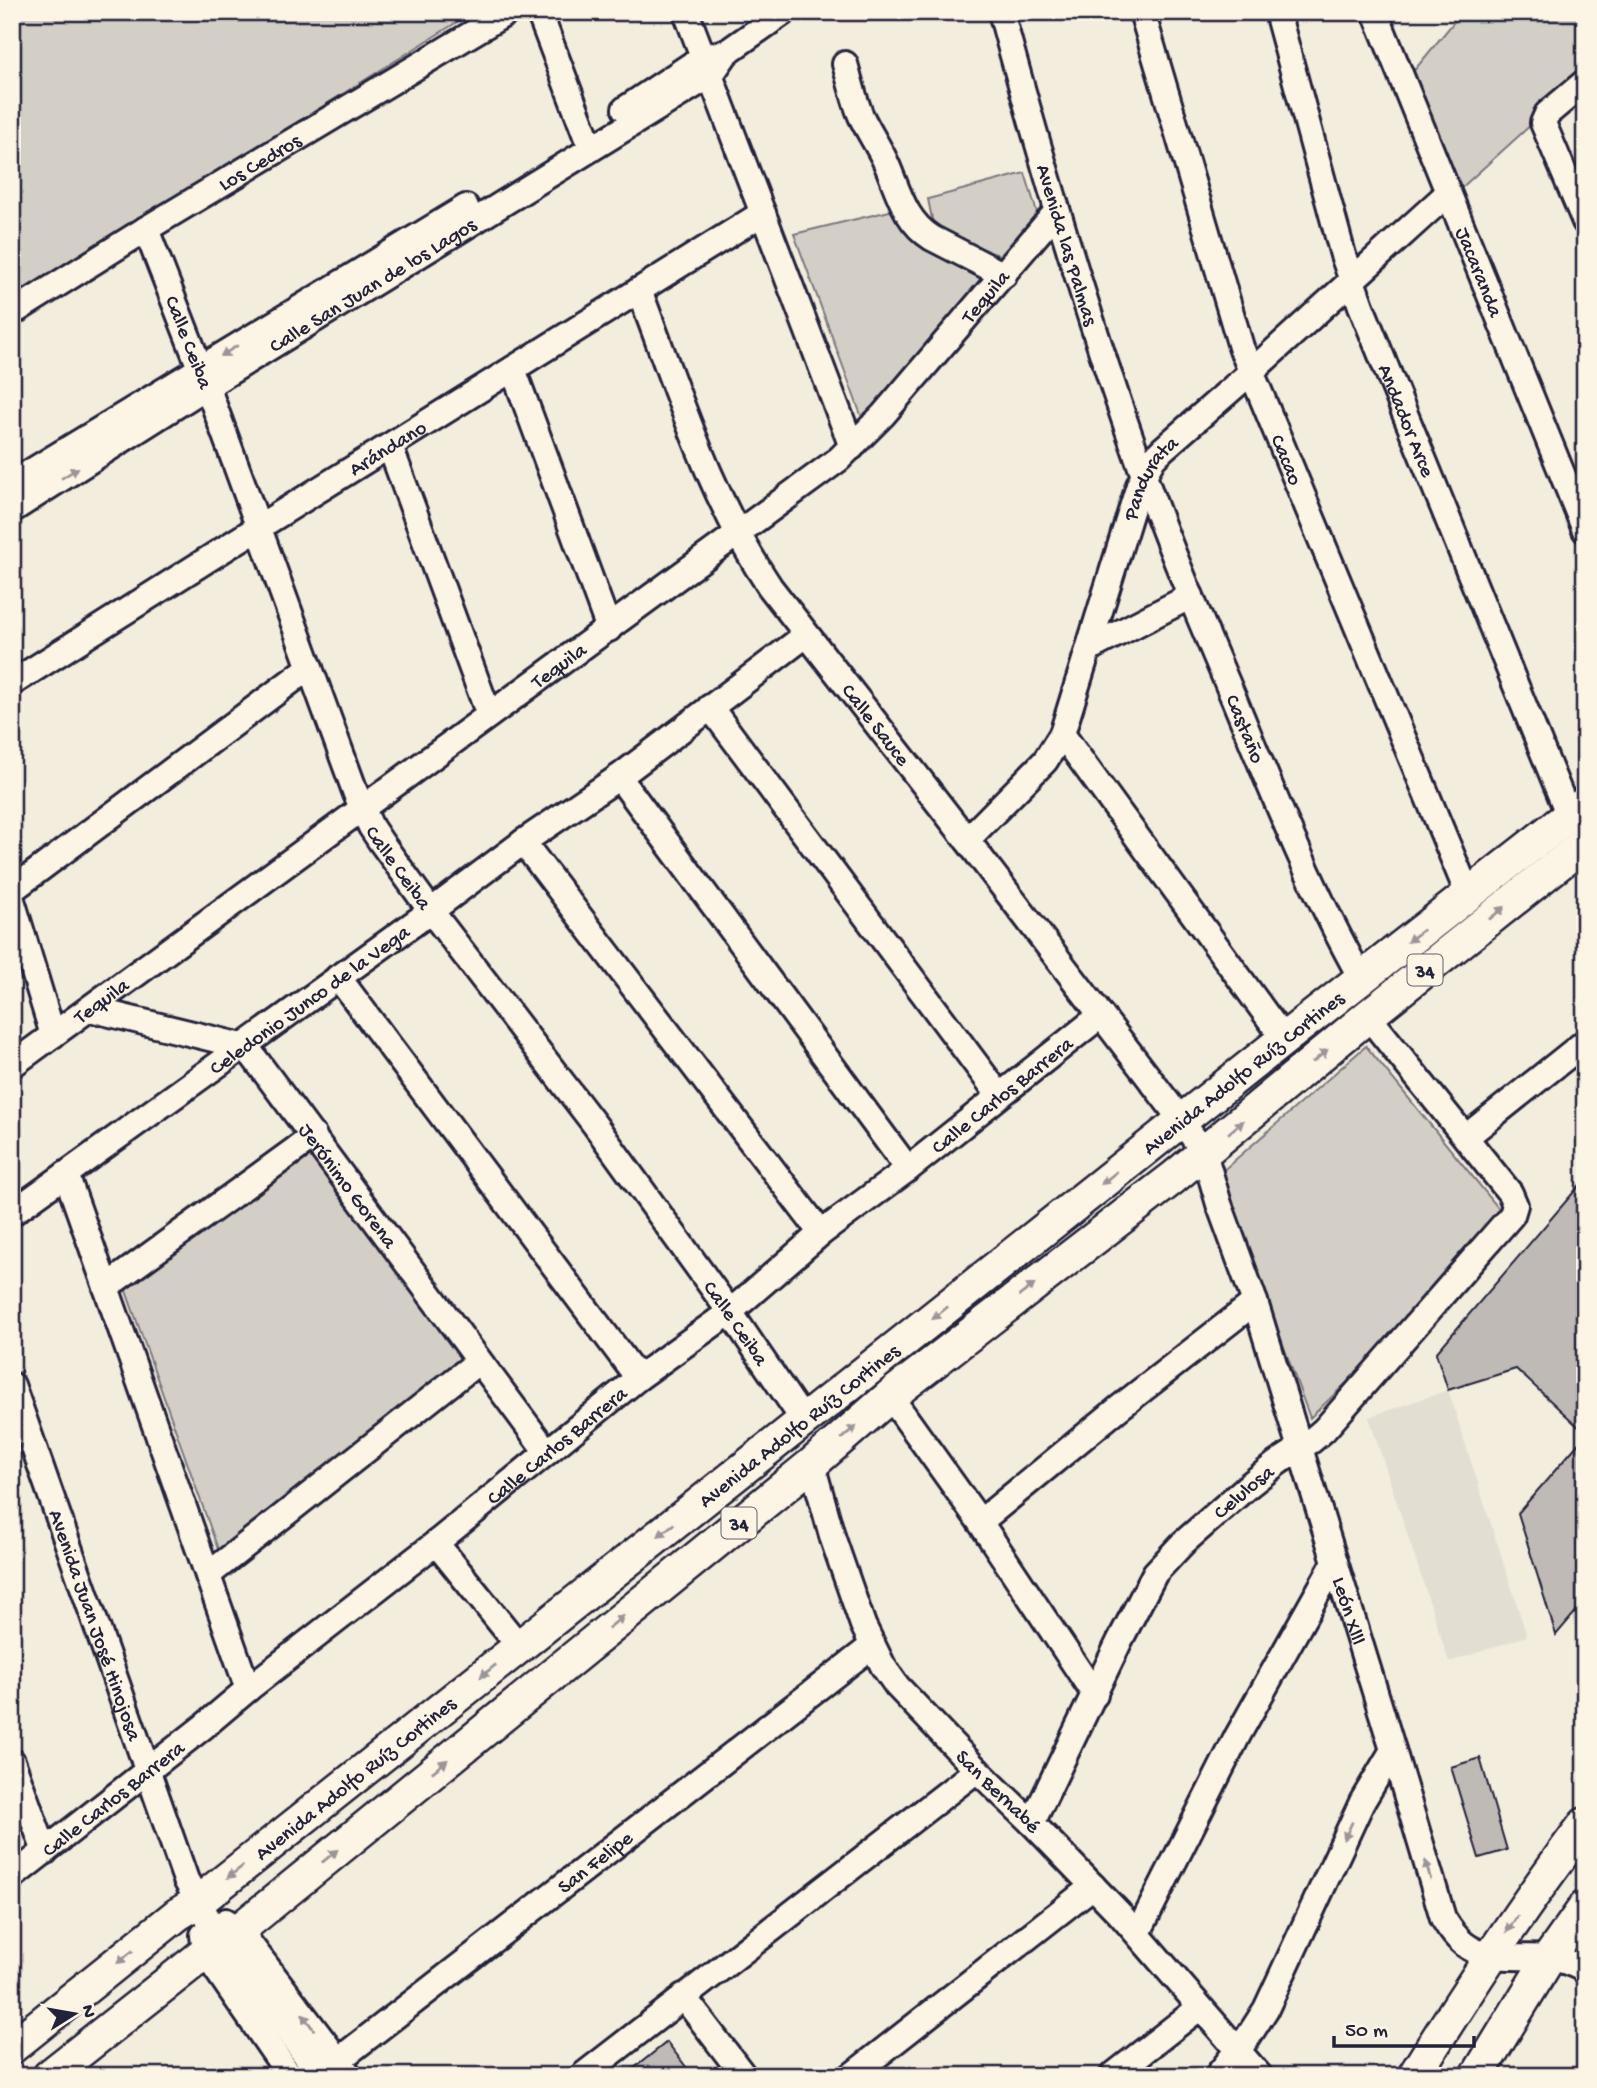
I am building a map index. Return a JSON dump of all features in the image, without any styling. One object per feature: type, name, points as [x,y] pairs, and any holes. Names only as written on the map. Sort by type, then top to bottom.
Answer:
[{"type":"main road","name":"Avenida Adolfo Ruíz Cortines","points":[[12,2046],[178,1914],[198,1902],[1468,894],[1580,821]]},
{"type":"main road","name":"Avenida Adolfo Ruíz Cortines","points":[[49,2076],[222,1942],[812,1464],[890,1396],[1204,1153],[1368,1016],[1580,821]]},
{"type":"main road","points":[[1414,2076],[1534,1891],[1585,1824]]},
{"type":"main road","points":[[1477,2076],[1549,1958],[1585,1907]]},
{"type":"street","name":"Los Cedros","points":[[12,313],[146,229],[508,12]]},
{"type":"street","points":[[539,12],[586,135]]},
{"type":"street","points":[[687,12],[713,61],[763,213],[852,447]]},
{"type":"street","name":"Calle San Juan de los Lagos","points":[[12,483],[204,377],[713,61],[784,12]]},
{"type":"street","name":"Avenida las Palmas","points":[[1001,12],[1057,211],[1143,474]]},
{"type":"street","name":"Cacao","points":[[1142,12],[1241,347],[1468,894]]},
{"type":"street","name":"Andador Arce","points":[[1277,12],[1343,255],[1580,821]]},
{"type":"street","name":"Jacaranda","points":[[1375,12],[1585,530]]},
{"type":"street","name":"Calle San Juan de los Lagos","points":[[12,510],[381,257],[713,61]]},
{"type":"street","points":[[845,64],[861,114],[887,165],[905,211],[923,232],[1004,275]]},
{"type":"street","points":[[1585,82],[1547,114],[1543,123],[1585,222]]},
{"type":"street","name":"Pandurata","points":[[967,840],[1045,761],[1062,734],[1143,474],[1153,459],[1447,194]]},
{"type":"street","name":"Tequila","points":[[12,1065],[609,629],[852,447],[883,415],[1057,211]]},
{"type":"street","name":"Arándano","points":[[12,683],[763,213]]},
{"type":"street","name":"Calle Ceiba","points":[[146,229],[204,377],[362,810],[381,842],[431,911],[595,1125],[730,1312],[804,1421]]},
{"type":"street","name":"Calle Sauce","points":[[639,290],[705,461],[751,559],[806,635],[1101,1014],[1204,1153]]},
{"type":"street","points":[[513,369],[609,629]]},
{"type":"street","points":[[390,446],[489,715]]},
{"type":"street","name":"Castaño","points":[[1143,474],[1269,783],[1320,898],[1362,978]]},
{"type":"street","points":[[1090,648],[1191,596]]},
{"type":"street","name":"Celedonio Junco de la Vega","points":[[12,1213],[523,842],[619,777],[806,635]]},
{"type":"street","points":[[12,890],[310,667]]},
{"type":"street","points":[[710,707],[999,1095]]},
{"type":"street","points":[[1062,734],[1284,1039]]},
{"type":"street","points":[[619,777],[908,1169]]},
{"type":"street","points":[[523,842],[821,1233]]},
{"type":"street","points":[[12,900],[53,1035]]},
{"type":"street","points":[[338,977],[638,1378]]},
{"type":"street","points":[[90,1009],[242,1046]]},
{"type":"street","name":"Calle Carlos Barrera","points":[[12,1877],[436,1543],[638,1378],[730,1312],[821,1233],[908,1169],[1101,1014]]},
{"type":"street","points":[[1368,1016],[1465,1137],[1585,1042]]},
{"type":"street","name":"Jerónimo Gorena","points":[[242,1046],[263,1067],[547,1452]]},
{"type":"street","points":[[106,1287],[314,1136]]},
{"type":"street","name":"Celulosa","points":[[1032,1823],[1143,1592],[1168,1558],[1255,1480],[1324,1430],[1509,1220],[1514,1205],[1510,1193],[1465,1137]]},
{"type":"street","name":"León Xlll","points":[[1204,1153],[1301,1447],[1443,1919],[1465,1944],[1490,1956],[1549,1958],[1585,1970]]},
{"type":"street","points":[[66,1174],[248,1689]]},
{"type":"street","points":[[980,1522],[1119,1408],[1255,1302]]},
{"type":"street","points":[[208,1575],[478,1361]]},
{"type":"street","name":"Avenida Juan José Hinojosa","points":[[12,1385],[186,1880],[222,1942],[290,2076]]},
{"type":"street","points":[[890,1396],[980,1522],[1095,1695]]},
{"type":"street","name":"San Bernabé","points":[[812,1464],[863,1625],[872,1646],[897,1686],[976,1770],[1032,1823],[1138,1933],[1199,2008],[1260,2076]]},
{"type":"street","points":[[436,1543],[519,1646]]},
{"type":"street","points":[[1138,1933],[1238,1735],[1335,1562]]},
{"type":"street","name":"San Felipe","points":[[329,2072],[872,1646]]},
{"type":"street","points":[[1217,2076],[1257,2025],[1266,2009],[1362,1802],[1393,1750]]},
{"type":"street","points":[[12,1761],[45,1852]]},
{"type":"street","points":[[582,2076],[976,1770]]},
{"type":"street","points":[[1362,1802],[1384,1797],[1409,1804]]},
{"type":"street","points":[[851,2076],[1093,1886]]},
{"type":"street","name":"Avenida Juan José Hinojosa","points":[[222,1942],[329,2072]]},
{"type":"street","points":[[683,1996],[744,2076]]},
{"type":"street","points":[[1112,2076],[1199,2008]]},
{"type":"shaded area","points":[[12,12],[473,12],[12,302]]},
{"type":"shaded area","points":[[1462,12],[1585,12],[1585,76],[1459,190],[1408,78]]},
{"type":"shaded area","points":[[1025,173],[1039,219],[1008,257],[969,247],[934,229],[928,199]]},
{"type":"shaded area","points":[[894,210],[905,232],[924,246],[977,268],[982,283],[869,422],[861,415],[794,234]]},
{"type":"shaded area","points":[[1366,1046],[1504,1215],[1436,1296],[1310,1418],[1220,1173]]},
{"type":"shaded area","points":[[311,1153],[462,1359],[219,1552],[125,1288]]},
{"type":"shaded area","points":[[1448,1390],[1527,1636],[1449,1662],[1369,1417]]},
{"type":"building","points":[[1585,1179],[1585,1433],[1516,1369],[1448,1390],[1436,1353]]},
{"type":"building","points":[[1585,1436],[1585,1601],[1556,1635],[1518,1513]]},
{"type":"building","points":[[1480,1758],[1507,1850],[1479,1858],[1451,1767]]},
{"type":"building","points":[[667,2042],[693,2076],[624,2076]]}]
